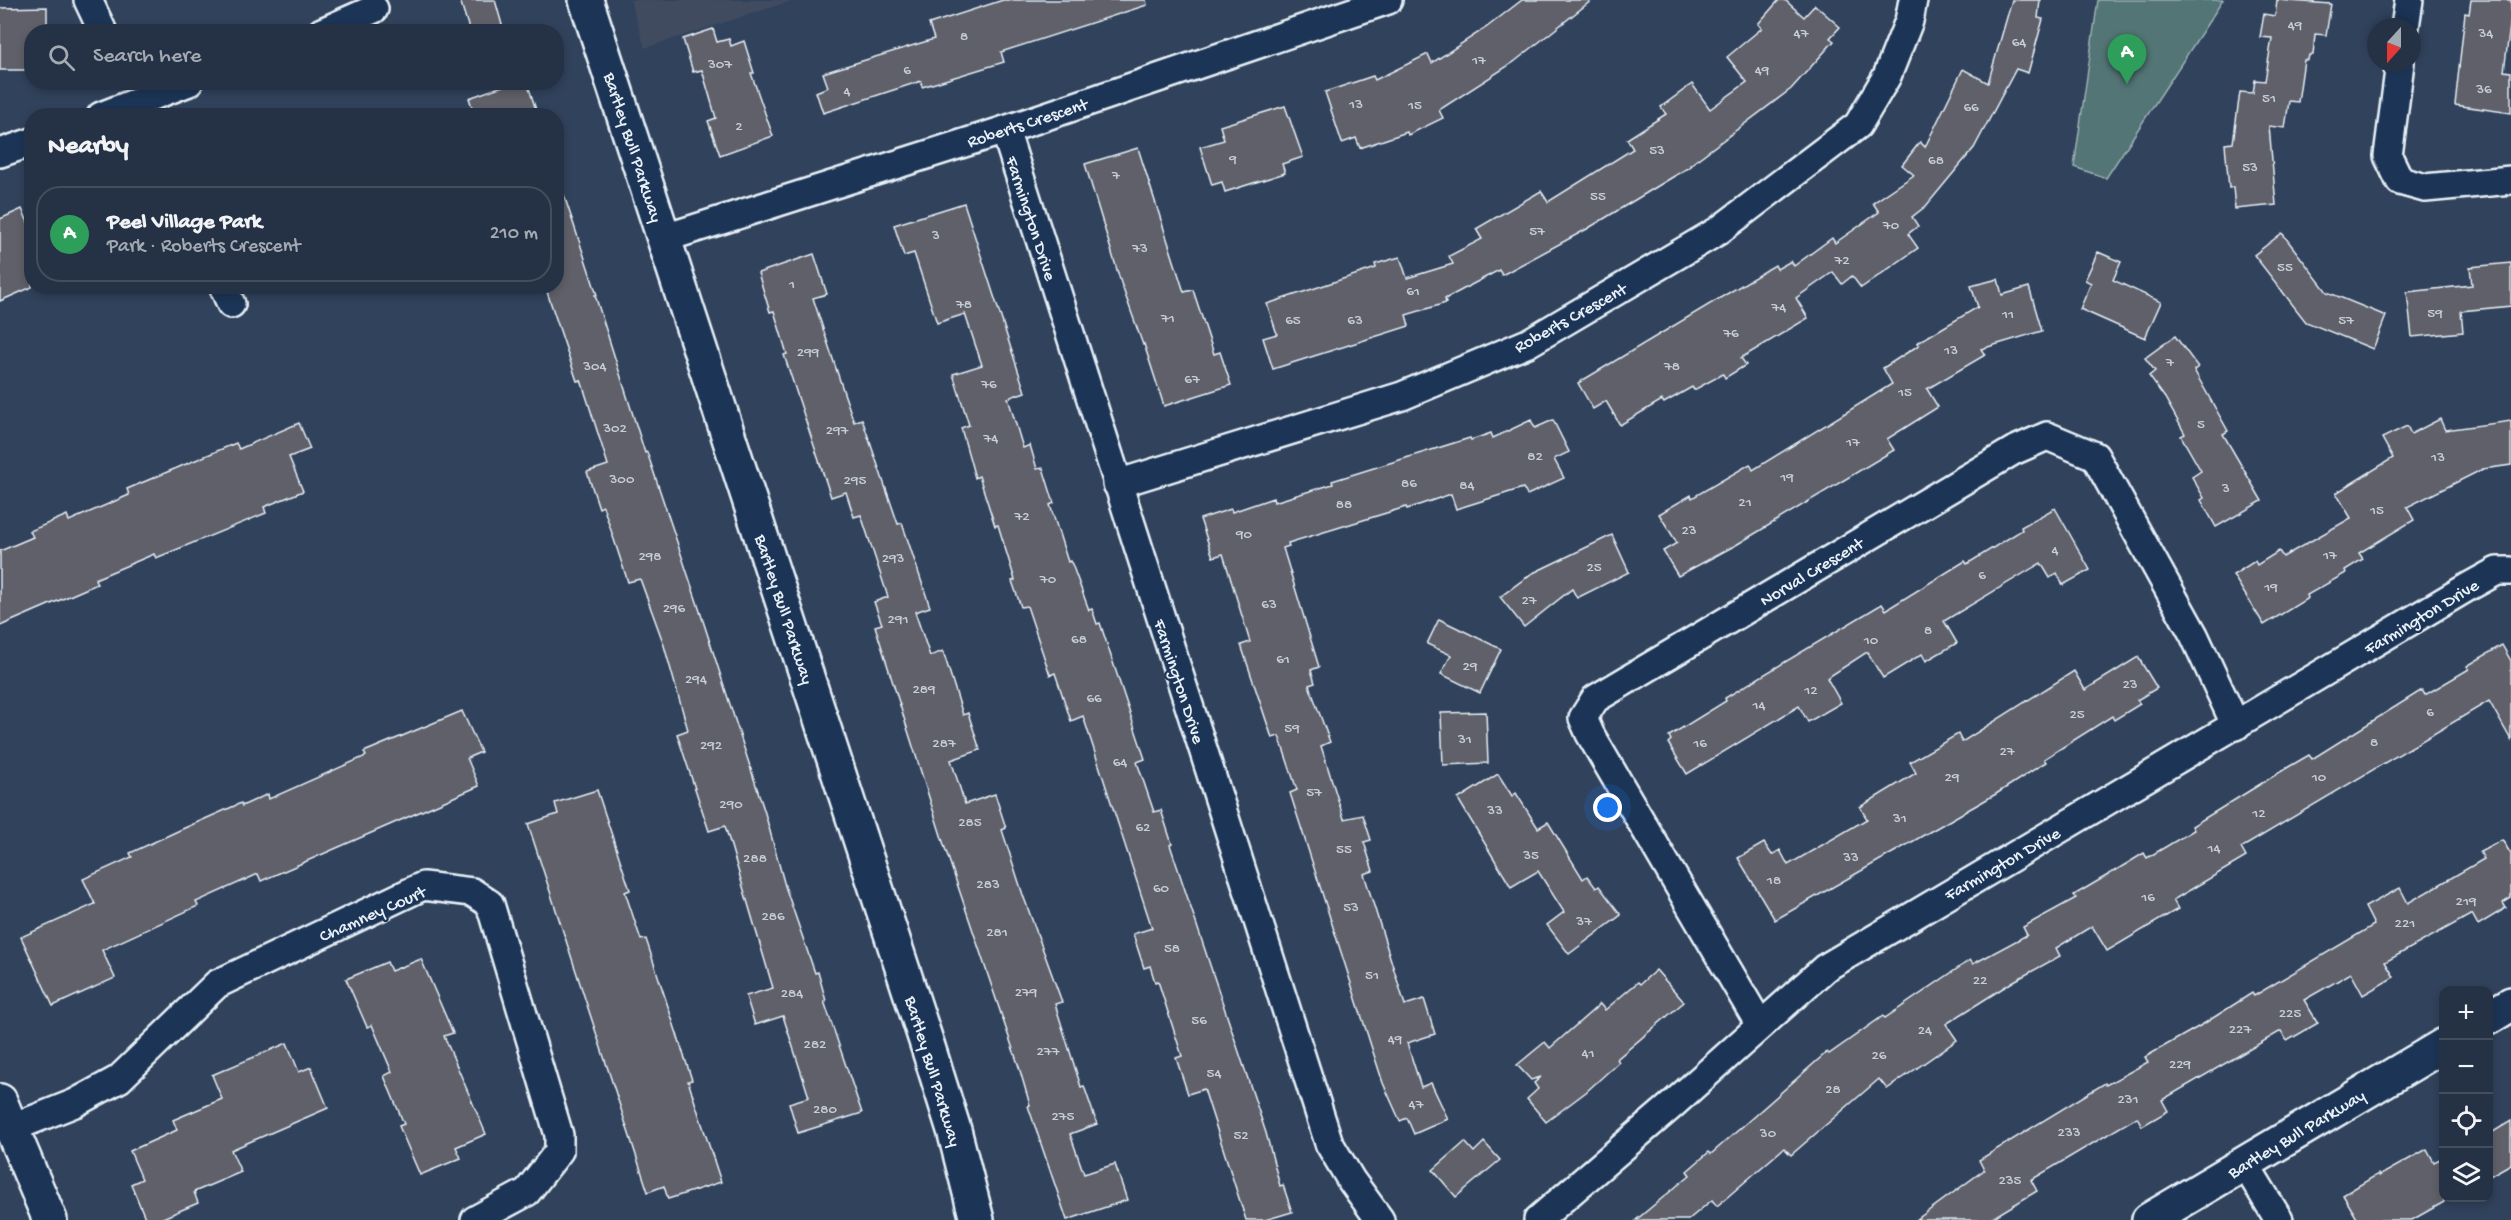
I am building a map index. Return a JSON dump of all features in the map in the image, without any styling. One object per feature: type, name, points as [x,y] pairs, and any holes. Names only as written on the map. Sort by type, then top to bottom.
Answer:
[{"type":"street","points":[[88,0],[99,24]]},
{"type":"street","name":"Bartley Bull Parkway","points":[[586,0],[924,1036],[954,1130],[977,1220]]},
{"type":"street","name":"Roberts Crescent","points":[[665,238],[1005,130],[1388,0]]},
{"type":"street","name":"Roberts Crescent","points":[[1116,484],[1413,391],[1528,343],[1708,237],[1857,125],[1887,76],[1909,21],[1913,0]]},
{"type":"street","points":[[2406,18],[2409,0]]},
{"type":"street","points":[[340,24],[374,9]]},
{"type":"street","points":[[2399,72],[2388,156],[2400,180],[2426,188],[2511,180]]},
{"type":"street","points":[[118,108],[165,90]]},
{"type":"street","name":"Farmington Drive","points":[[1005,130],[1116,484],[1329,1143],[1351,1180],[1380,1220]]},
{"type":"street","points":[[0,153],[24,145]]},
{"type":"street","name":"Norval Crescent","points":[[1760,1025],[1590,734],[1582,718],[1595,699],[2013,451],[2047,436],[2095,456],[2194,635],[2236,726]]},
{"type":"street","name":"Farmington Drive","points":[[1538,1220],[1672,1105],[1825,968],[2468,587],[2497,571],[2511,572]]},
{"type":"street","name":"Chamney Court","points":[[4,1120],[75,1103],[119,1078],[217,984],[423,886],[472,892],[490,904],[559,1135],[559,1151],[527,1192],[475,1220]]},
{"type":"street","points":[[2493,1015],[2511,1004]]},
{"type":"street","name":"Bartley Bull Parkway","points":[[2148,1220],[2439,1048]]},
{"type":"street","points":[[4,1120],[50,1220]]},
{"type":"street","points":[[2245,1164],[2279,1220]]},
{"type":"shaded area","points":[[630,0],[794,0],[645,48]]},
{"type":"green space","points":[[2098,0],[2223,0],[2106,178],[2074,167]]},
{"type":"building","points":[[460,0],[495,0],[502,24],[468,24]]},
{"type":"building","points":[[1003,0],[1146,0],[1147,5],[1001,52],[1004,62],[922,87],[921,81],[823,113],[816,92],[828,87],[823,73],[934,39],[929,24]]},
{"type":"building","points":[[1522,0],[1592,0],[1514,62],[1439,110],[1443,118],[1408,135],[1407,132],[1360,148],[1356,138],[1342,143],[1325,92],[1373,76],[1375,80],[1428,54],[1432,63],[1487,27]]},
{"type":"building","points":[[1779,0],[1785,0],[1804,17],[1815,5],[1840,27],[1830,38],[1834,41],[1791,89],[1691,166],[1587,229],[1502,275],[1499,270],[1445,299],[1446,303],[1406,315],[1409,326],[1273,369],[1263,338],[1277,334],[1267,304],[1376,268],[1375,264],[1400,257],[1407,278],[1453,264],[1449,256],[1482,239],[1476,229],[1541,191],[1548,202],[1633,149],[1627,139],[1666,114],[1661,107],[1692,84],[1710,109],[1747,82],[1727,57],[1762,28],[1758,24]]},
{"type":"building","points":[[2012,0],[2040,0],[2038,18],[2043,19],[2028,73],[2016,69],[1974,148],[1926,206],[1912,217],[1918,226],[1908,234],[1918,248],[1861,288],[1852,276],[1842,284],[1833,272],[1796,298],[1808,318],[1741,358],[1746,365],[1725,378],[1723,374],[1694,390],[1692,387],[1664,403],[1662,400],[1620,425],[1606,401],[1593,409],[1578,383],[1775,265],[1777,269],[1791,261],[1794,266],[1832,238],[1835,243],[1879,212],[1873,203],[1914,175],[1902,165],[1920,142],[1925,147],[1963,69],[1988,83]]},
{"type":"building","points":[[2277,0],[2331,4],[2326,35],[2315,34],[2313,55],[2309,55],[2308,60],[2304,60],[2298,102],[2289,101],[2285,128],[2269,126],[2276,205],[2235,209],[2233,187],[2229,188],[2225,144],[2233,143],[2240,92],[2253,93],[2255,80],[2265,81],[2272,38],[2260,37],[2264,14],[2275,16]]},
{"type":"building","points":[[2471,0],[2511,0],[2504,71],[2511,72],[2511,113],[2455,105],[2465,13],[2469,14]]},
{"type":"building","points":[[47,7],[47,24],[24,24],[24,70],[0,70],[0,8]]},
{"type":"building","points":[[713,29],[717,42],[729,39],[731,46],[744,41],[754,73],[751,73],[773,136],[720,155],[708,121],[716,118],[702,70],[693,72],[683,39]]},
{"type":"building","points":[[492,90],[530,90],[535,108],[472,108],[469,98]]},
{"type":"building","points":[[1285,106],[1303,157],[1282,164],[1285,173],[1225,192],[1222,182],[1212,185],[1200,147],[1224,140],[1220,126]]},
{"type":"building","points":[[1138,148],[1184,292],[1193,290],[1214,354],[1220,352],[1231,385],[1164,406],[1121,283],[1085,164]]},
{"type":"building","points":[[564,195],[645,453],[647,452],[765,813],[785,886],[815,973],[818,972],[826,1001],[824,1001],[862,1113],[798,1133],[789,1103],[809,1097],[783,1016],[755,1025],[746,996],[773,988],[725,826],[709,831],[677,734],[688,730],[663,642],[640,579],[628,582],[603,506],[599,508],[587,472],[608,465],[581,380],[577,381],[548,294],[564,294]]},
{"type":"building","points":[[964,203],[1025,392],[1008,398],[1023,448],[1030,445],[1037,469],[1043,468],[1054,503],[1050,505],[1068,562],[1072,564],[1089,610],[1092,609],[1097,624],[1100,623],[1145,759],[1137,762],[1154,812],[1161,810],[1172,844],[1170,845],[1266,1133],[1280,1186],[1283,1185],[1292,1212],[1265,1220],[1246,1220],[1204,1089],[1188,1094],[1176,1058],[1182,1056],[1158,981],[1155,982],[1150,966],[1144,968],[1133,934],[1152,928],[1083,716],[1071,721],[1055,673],[1050,675],[1027,606],[1021,607],[998,525],[995,526],[979,476],[975,478],[961,428],[969,425],[953,374],[982,365],[965,314],[937,323],[914,253],[904,256],[894,225]]},
{"type":"building","points":[[22,209],[24,213],[24,290],[0,301],[0,219]]},
{"type":"building","points":[[2282,233],[2327,292],[2386,316],[2373,349],[2306,322],[2254,255]]},
{"type":"building","points":[[2098,252],[2121,262],[2113,280],[2161,302],[2145,338],[2080,309],[2091,283],[2085,280]]},
{"type":"building","points":[[814,254],[827,294],[813,298],[845,396],[854,422],[862,419],[898,524],[902,523],[930,607],[915,612],[930,656],[943,651],[963,715],[968,713],[980,750],[951,760],[965,804],[995,794],[1006,828],[1002,830],[1062,1002],[1055,1004],[1081,1087],[1084,1086],[1097,1124],[1070,1134],[1084,1174],[1115,1164],[1127,1200],[1067,1220],[1028,1106],[1030,1105],[1019,1067],[945,848],[875,626],[882,624],[874,602],[888,597],[861,515],[854,517],[846,492],[831,497],[784,355],[787,354],[774,311],[770,312],[758,273]]},
{"type":"building","points":[[2511,263],[2511,306],[2461,311],[2463,332],[2412,337],[2407,292],[2472,285],[2470,267]]},
{"type":"building","points":[[1998,279],[2002,295],[2029,287],[2042,331],[1981,349],[1985,355],[1927,389],[1938,407],[1887,439],[1894,450],[1736,545],[1678,576],[1663,551],[1677,543],[1659,514],[1691,495],[1692,498],[1750,464],[1753,470],[1892,384],[1883,368],[1919,345],[1917,343],[1978,307],[1971,286]]},
{"type":"building","points":[[2175,336],[2198,367],[2194,370],[2228,431],[2223,434],[2262,501],[2216,527],[2201,500],[2204,498],[2192,477],[2201,471],[2181,436],[2185,434],[2165,398],[2149,376],[2155,371],[2145,358]]},
{"type":"building","points":[[2440,419],[2445,430],[2511,421],[2511,465],[2483,469],[2407,507],[2414,520],[2359,553],[2363,559],[2345,570],[2346,573],[2307,595],[2308,598],[2264,625],[2233,575],[2255,561],[2257,565],[2279,551],[2283,557],[2351,518],[2336,493],[2393,458],[2382,438],[2407,426],[2411,434]]},
{"type":"building","points":[[1531,420],[1535,428],[1553,420],[1569,452],[1554,459],[1564,478],[1527,495],[1523,488],[1456,509],[1451,494],[1288,543],[1289,546],[1283,548],[1319,667],[1311,670],[1315,683],[1309,685],[1330,742],[1321,746],[1344,819],[1363,815],[1371,840],[1364,842],[1373,871],[1364,874],[1405,1005],[1424,999],[1435,1034],[1407,1043],[1421,1087],[1431,1083],[1448,1119],[1414,1134],[1407,1118],[1400,1121],[1383,1083],[1290,793],[1297,790],[1279,736],[1272,738],[1241,645],[1250,642],[1223,554],[1213,557],[1200,519],[1231,509],[1232,512],[1273,498],[1274,502],[1333,484],[1332,481],[1470,438],[1471,440],[1491,433],[1493,438]]},
{"type":"building","points":[[299,423],[310,449],[289,457],[303,491],[264,507],[266,513],[156,558],[154,554],[95,579],[97,584],[0,626],[0,551],[33,537],[30,531],[67,515],[69,521],[129,495],[127,489],[236,443],[239,449]]},
{"type":"building","points":[[2055,508],[2090,570],[2063,585],[2057,573],[2050,578],[2041,563],[1944,621],[1957,643],[1926,661],[1922,654],[1883,678],[1867,652],[1827,678],[1841,703],[1808,722],[1799,706],[1687,774],[1668,743],[1671,740],[1669,736],[1726,701],[1725,698],[1882,604],[1886,610],[1965,561],[1967,564],[2022,530],[2021,527]]},
{"type":"building","points":[[1612,535],[1629,572],[1577,598],[1572,589],[1524,627],[1500,597],[1531,574]]},
{"type":"building","points":[[1439,619],[1501,649],[1480,693],[1441,674],[1451,655],[1427,644]]},
{"type":"building","points":[[2502,645],[2511,661],[2511,740],[2489,701],[2241,848],[2246,857],[2173,900],[2178,909],[2107,951],[2092,926],[2056,948],[2060,956],[2014,981],[1946,1024],[1957,1040],[1887,1089],[1879,1079],[1791,1155],[1784,1148],[1717,1206],[1712,1200],[1688,1220],[1636,1220],[1690,1175],[1687,1171],[1709,1152],[1711,1154],[1827,1052],[1829,1054],[1883,1016],[1885,1018],[1970,960],[1973,964],[2027,935],[2023,927],[2076,898],[2074,895],[2144,853],[2147,858],[2194,830],[2192,826],[2285,769],[2309,755],[2312,759],[2422,690],[2425,695],[2469,669],[2467,666]]},
{"type":"building","points":[[2138,657],[2157,688],[2137,700],[2140,704],[2114,720],[2112,716],[2044,759],[2046,762],[1996,794],[1775,920],[1738,858],[1764,843],[1772,855],[1780,850],[1788,865],[1867,819],[1860,807],[1916,773],[1910,762],[1958,734],[1962,742],[2074,671],[2085,690]]},
{"type":"building","points":[[462,711],[481,752],[467,758],[479,786],[261,881],[258,874],[196,902],[198,906],[102,950],[115,978],[53,1006],[21,937],[95,904],[83,879],[132,857],[130,853],[180,830],[241,803],[242,806],[268,794],[269,799],[366,756],[364,752]]},
{"type":"building","points":[[1486,712],[1488,763],[1443,765],[1441,713]]},
{"type":"building","points":[[1498,774],[1512,796],[1516,793],[1538,828],[1548,822],[1583,879],[1587,876],[1596,888],[1599,886],[1621,915],[1569,954],[1547,925],[1564,912],[1538,871],[1511,887],[1458,799]]},
{"type":"building","points":[[597,790],[630,890],[625,892],[641,940],[646,939],[692,1080],[688,1081],[721,1182],[668,1199],[664,1186],[648,1192],[528,824],[558,814],[555,803]]},
{"type":"building","points":[[2502,840],[2511,854],[2511,898],[2503,903],[2506,908],[2478,925],[2472,914],[2385,962],[2394,977],[2363,995],[2351,973],[2304,1000],[2318,1023],[2287,1041],[2281,1031],[2162,1100],[2168,1111],[2142,1126],[2137,1117],[2031,1180],[2037,1191],[1989,1220],[1916,1220],[1984,1170],[1979,1160],[2105,1083],[2106,1085],[2148,1062],[2145,1057],[2252,993],[2254,996],[2374,925],[2365,907],[2400,888],[2408,903],[2484,859],[2480,852]]},
{"type":"building","points":[[421,959],[453,1033],[444,1036],[486,1134],[456,1147],[461,1158],[420,1175],[399,1126],[404,1124],[384,1076],[392,1072],[372,1025],[367,1027],[346,979],[387,962],[391,971]]},
{"type":"building","points":[[1656,970],[1684,1002],[1617,1059],[1619,1062],[1586,1092],[1546,1122],[1527,1099],[1538,1089],[1534,1083],[1541,1077],[1531,1080],[1517,1065],[1545,1042],[1550,1048],[1600,1004],[1605,1010]]},
{"type":"building","points":[[287,1043],[299,1072],[311,1067],[328,1108],[231,1150],[241,1172],[194,1192],[198,1203],[158,1220],[146,1220],[131,1184],[142,1179],[130,1151],[177,1130],[173,1120],[222,1099],[212,1075]]},
{"type":"building","points":[[2511,1121],[2511,1164],[2493,1174],[2493,1148],[2493,1132]]},
{"type":"building","points":[[1465,1142],[1474,1152],[1484,1142],[1500,1160],[1456,1197],[1433,1170]]},
{"type":"building","points":[[2427,1149],[2434,1162],[2439,1160],[2439,1202],[2444,1202],[2412,1220],[2358,1220],[2343,1195],[2378,1174],[2379,1176]]},
{"type":"place","name":"Peel Village Park","points":[[2127,84]]}]
